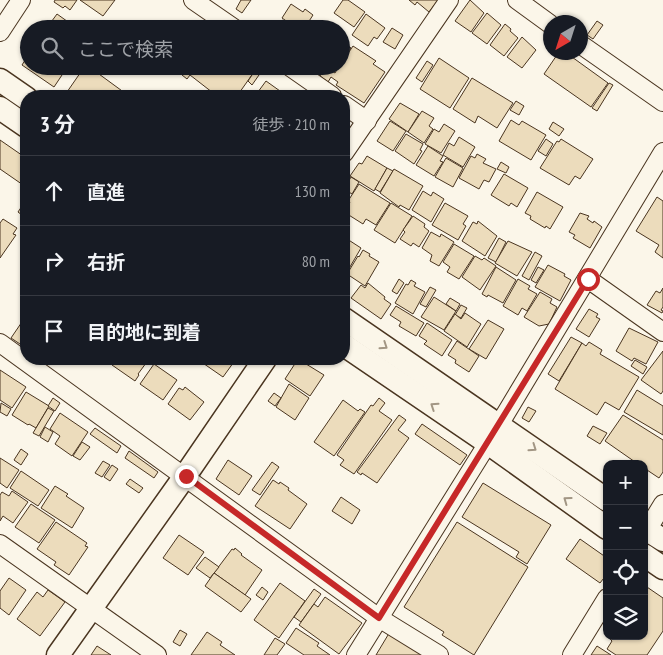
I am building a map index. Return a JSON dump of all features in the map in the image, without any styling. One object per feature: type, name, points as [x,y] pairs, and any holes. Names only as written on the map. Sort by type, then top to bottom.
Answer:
[{"type":"street","points":[[0,32],[21,0]]},
{"type":"street","points":[[194,0],[222,20]]},
{"type":"street","points":[[350,145],[449,0]]},
{"type":"street","points":[[516,0],[543,19]]},
{"type":"street","points":[[588,50],[663,102]]},
{"type":"street","points":[[302,75],[323,90]]},
{"type":"street","points":[[0,80],[20,94]]},
{"type":"street","points":[[0,108],[20,122]]},
{"type":"street","points":[[350,108],[367,121]]},
{"type":"street","points":[[356,655],[588,279],[663,152]]},
{"type":"street","points":[[588,279],[663,332]]},
{"type":"street","points":[[350,323],[493,434],[603,525]]},
{"type":"street","points":[[0,343],[20,357]]},
{"type":"street","points":[[350,349],[603,498]]},
{"type":"street","points":[[31,365],[379,618],[439,655]]},
{"type":"street","points":[[58,655],[186,476],[261,365]]},
{"type":"street","points":[[650,533],[663,504]]},
{"type":"street","points":[[0,544],[157,655]]},
{"type":"street","points":[[648,558],[663,568]]},
{"type":"street","points":[[572,655],[603,605]]},
{"type":"building","points":[[55,0],[77,0],[70,10],[54,2]]},
{"type":"building","points":[[80,0],[115,0],[103,16]]},
{"type":"building","points":[[241,0],[251,0],[242,13],[236,9]]},
{"type":"building","points":[[343,0],[348,0],[365,12],[354,27],[350,24],[350,20],[344,20],[334,13]]},
{"type":"building","points":[[409,0],[438,0],[429,12],[417,2],[415,5]]},
{"type":"building","points":[[470,0],[484,13],[471,32],[455,21]]},
{"type":"building","points":[[291,4],[303,12],[305,9],[313,15],[310,20],[285,20],[282,18]]},
{"type":"building","points":[[487,13],[501,25],[487,44],[472,33]]},
{"type":"building","points":[[57,14],[65,20],[53,20]]},
{"type":"building","points":[[366,14],[385,28],[377,39],[374,37],[368,46],[352,35]]},
{"type":"building","points":[[597,21],[603,25],[593,39],[588,34]]},
{"type":"building","points":[[505,24],[518,38],[504,56],[490,45]]},
{"type":"building","points":[[392,28],[403,35],[395,49],[383,42]]},
{"type":"building","points":[[522,37],[536,50],[522,68],[507,57]]},
{"type":"building","points":[[353,46],[376,61],[373,64],[385,72],[364,103],[350,94],[350,90],[344,90],[336,85],[338,82],[331,77],[328,82],[320,76],[350,75],[350,50]]},
{"type":"building","points":[[439,58],[469,78],[450,108],[420,89]]},
{"type":"building","points":[[554,60],[576,60],[608,83],[591,107],[544,74]]},
{"type":"building","points":[[427,61],[433,65],[422,82],[416,78]]},
{"type":"building","points":[[37,75],[62,75],[54,87]]},
{"type":"building","points":[[79,75],[100,75],[121,90],[68,90]]},
{"type":"building","points":[[182,75],[190,75],[187,79]]},
{"type":"building","points":[[190,75],[252,75],[241,90],[209,90]]},
{"type":"building","points":[[252,75],[259,75],[252,85],[248,81]]},
{"type":"building","points":[[472,78],[513,103],[497,128],[478,116],[475,123],[453,109]]},
{"type":"building","points":[[266,81],[279,90],[259,90]]},
{"type":"building","points":[[609,83],[613,85],[597,111],[592,108]]},
{"type":"building","points":[[516,101],[524,106],[519,115],[510,110]]},
{"type":"building","points":[[400,103],[419,114],[408,132],[389,119]]},
{"type":"building","points":[[422,111],[434,118],[429,126],[433,129],[424,143],[408,132]]},
{"type":"building","points":[[511,120],[519,125],[522,121],[546,135],[531,160],[499,141]]},
{"type":"building","points":[[390,121],[406,131],[393,151],[377,141]]},
{"type":"building","points":[[553,122],[564,129],[559,136],[549,129]]},
{"type":"building","points":[[444,124],[455,131],[441,153],[425,144],[434,129],[439,132]]},
{"type":"building","points":[[406,134],[423,144],[420,150],[422,151],[414,164],[395,151]]},
{"type":"building","points":[[459,137],[475,147],[463,167],[443,155],[449,143],[454,146]]},
{"type":"building","points":[[546,139],[553,144],[546,156],[538,151]]},
{"type":"building","points":[[561,139],[593,159],[580,179],[575,176],[569,185],[540,168],[557,141],[559,142]]},
{"type":"building","points":[[0,140],[20,154],[20,183],[0,169]]},
{"type":"building","points":[[428,146],[443,156],[440,161],[443,162],[434,176],[416,165]]},
{"type":"building","points":[[477,154],[486,159],[483,163],[496,169],[489,182],[484,180],[479,189],[459,178],[471,156],[475,158]]},
{"type":"building","points":[[367,156],[387,168],[374,191],[350,176],[359,163],[362,164]]},
{"type":"building","points":[[446,158],[463,168],[453,187],[435,177]]},
{"type":"building","points":[[501,162],[509,167],[506,173],[497,169]]},
{"type":"building","points":[[387,168],[393,171],[380,192],[375,189]]},
{"type":"building","points":[[394,169],[423,186],[409,210],[400,205],[399,207],[380,193]]},
{"type":"building","points":[[504,174],[528,188],[517,207],[511,203],[509,206],[491,195]]},
{"type":"building","points":[[351,177],[359,182],[352,194],[350,193]]},
{"type":"building","points":[[359,184],[390,203],[376,225],[366,219],[363,224],[350,216],[350,198]]},
{"type":"building","points":[[423,191],[431,196],[433,192],[444,199],[431,222],[412,210]]},
{"type":"building","points":[[537,192],[563,207],[550,229],[530,219],[531,216],[525,213]]},
{"type":"building","points":[[657,197],[663,201],[663,258],[655,252],[659,245],[636,231]]},
{"type":"building","points":[[391,203],[412,216],[395,243],[374,230]]},
{"type":"building","points":[[445,203],[468,216],[463,224],[466,226],[458,240],[432,225]]},
{"type":"building","points":[[580,213],[589,216],[587,219],[593,223],[594,221],[602,227],[590,248],[573,238],[575,235],[569,232]]},
{"type":"building","points":[[413,216],[425,224],[424,227],[429,231],[419,247],[413,243],[411,246],[400,239],[405,232],[403,230]]},
{"type":"building","points":[[3,219],[17,228],[13,234],[16,235],[0,258],[0,223]]},
{"type":"building","points":[[478,221],[497,236],[485,256],[462,241],[473,222],[477,224]]},
{"type":"building","points":[[431,232],[440,237],[441,234],[454,242],[439,266],[430,261],[432,255],[422,248]]},
{"type":"building","points":[[499,238],[506,242],[496,262],[488,258]]},
{"type":"building","points":[[350,241],[361,248],[350,267]]},
{"type":"building","points":[[508,241],[532,252],[517,276],[495,263]]},
{"type":"building","points":[[454,244],[474,256],[459,279],[447,272],[450,267],[443,262]]},
{"type":"building","points":[[363,250],[379,262],[365,286],[350,276],[350,269]]},
{"type":"building","points":[[535,252],[542,256],[529,280],[522,276]]},
{"type":"building","points":[[475,256],[482,260],[484,258],[496,266],[480,290],[462,277]]},
{"type":"building","points":[[548,265],[565,274],[564,276],[571,280],[560,301],[535,287]]},
{"type":"building","points":[[496,267],[516,280],[503,303],[482,294]]},
{"type":"building","points":[[538,267],[544,270],[536,283],[531,280]]},
{"type":"building","points":[[399,279],[404,283],[397,294],[392,291]]},
{"type":"building","points":[[518,279],[530,286],[528,289],[537,294],[527,311],[522,308],[518,315],[503,306]]},
{"type":"building","points":[[411,280],[416,283],[414,286],[425,292],[413,314],[395,303],[406,284],[408,285]]},
{"type":"building","points":[[368,283],[391,304],[381,319],[351,298],[361,285],[365,288]]},
{"type":"building","points":[[430,287],[436,290],[426,307],[420,304]]},
{"type":"building","points":[[663,288],[662,313],[647,305],[656,291],[660,293]]},
{"type":"building","points":[[540,292],[552,299],[550,303],[557,307],[549,324],[539,326],[524,317]]},
{"type":"building","points":[[434,297],[456,311],[444,330],[421,317]]},
{"type":"building","points":[[450,298],[460,304],[456,311],[446,304]]},
{"type":"building","points":[[461,305],[467,308],[461,318],[455,315]]},
{"type":"building","points":[[396,306],[424,323],[416,336],[399,326],[401,322],[390,315]]},
{"type":"building","points":[[589,309],[598,314],[596,317],[600,319],[589,337],[576,329]]},
{"type":"building","points":[[465,313],[481,324],[467,347],[444,331],[455,314],[461,319]]},
{"type":"building","points":[[488,320],[504,329],[486,359],[469,349]]},
{"type":"building","points":[[427,323],[452,340],[442,356],[424,344],[427,341],[419,336]]},
{"type":"building","points":[[20,325],[20,344],[11,338]]},
{"type":"building","points":[[629,328],[658,342],[646,364],[634,358],[632,361],[616,351]]},
{"type":"building","points":[[571,337],[582,343],[559,381],[548,374]]},
{"type":"building","points":[[457,341],[479,356],[469,372],[455,363],[456,360],[448,355]]},
{"type":"building","points":[[589,342],[602,350],[600,354],[639,377],[619,410],[605,402],[597,415],[555,389],[582,343],[586,346]]},
{"type":"building","points":[[663,351],[663,391],[661,394],[641,380]]},
{"type":"building","points":[[635,360],[647,367],[643,374],[631,366]]},
{"type":"building","points":[[112,365],[145,365],[135,381]]},
{"type":"building","points":[[153,365],[177,380],[163,400],[140,384]]},
{"type":"building","points":[[206,365],[232,365],[223,377]]},
{"type":"building","points":[[294,365],[308,365],[324,375],[310,396],[285,379]]},
{"type":"building","points":[[0,370],[26,387],[12,408],[0,400]]},
{"type":"building","points":[[289,384],[309,398],[295,420],[276,407]]},
{"type":"building","points":[[185,387],[204,402],[190,420],[168,404],[179,388],[183,390]]},
{"type":"building","points":[[637,390],[663,406],[663,435],[624,412]]},
{"type":"building","points":[[26,392],[49,406],[36,428],[12,415]]},
{"type":"building","points":[[274,393],[281,398],[275,406],[268,401]]},
{"type":"building","points":[[53,398],[60,403],[55,411],[48,406]]},
{"type":"building","points":[[379,398],[385,403],[379,411],[392,420],[354,474],[340,465],[344,460],[337,455],[371,405],[373,406]]},
{"type":"building","points":[[343,400],[358,411],[360,409],[365,412],[334,456],[314,442]]},
{"type":"building","points":[[1,403],[11,409],[7,416],[0,412]]},
{"type":"building","points":[[528,407],[536,411],[529,422],[522,418]]},
{"type":"building","points":[[48,408],[54,411],[39,436],[33,433]]},
{"type":"building","points":[[60,413],[88,432],[72,456],[55,444],[60,436],[50,429]]},
{"type":"building","points":[[399,415],[406,420],[398,430],[409,438],[377,483],[362,473],[361,475],[357,472]]},
{"type":"building","points":[[623,415],[663,440],[663,472],[659,478],[648,471],[648,460],[632,460],[605,441]]},
{"type":"building","points":[[422,424],[467,455],[460,465],[415,434]]},
{"type":"building","points":[[593,426],[607,433],[600,444],[587,436]]},
{"type":"building","points":[[45,427],[53,432],[48,442],[40,437]]},
{"type":"building","points":[[95,428],[121,446],[117,453],[90,434]]},
{"type":"building","points":[[82,442],[90,447],[80,460],[73,456]]},
{"type":"building","points":[[21,449],[28,454],[21,465],[14,460]]},
{"type":"building","points":[[129,451],[158,472],[154,478],[125,458]]},
{"type":"building","points":[[0,458],[19,470],[7,488],[0,483]]},
{"type":"building","points":[[228,460],[252,476],[239,495],[216,479]]},
{"type":"building","points":[[103,461],[110,465],[102,477],[95,473]]},
{"type":"building","points":[[272,462],[279,467],[260,495],[252,490]]},
{"type":"building","points":[[112,465],[118,469],[110,481],[104,477]]},
{"type":"building","points":[[21,471],[49,490],[38,506],[10,488]]},
{"type":"building","points":[[130,479],[143,488],[139,493],[126,484]]},
{"type":"building","points":[[273,480],[289,488],[288,490],[307,504],[290,529],[255,506]]},
{"type":"building","points":[[483,483],[551,525],[527,564],[516,557],[519,552],[462,517]]},
{"type":"building","points":[[55,486],[84,508],[72,528],[41,508]]},
{"type":"building","points":[[12,491],[28,502],[13,523],[3,516],[0,521],[0,495],[2,492],[9,496]]},
{"type":"building","points":[[341,497],[360,510],[352,524],[332,511]]},
{"type":"building","points":[[31,504],[55,520],[39,543],[15,527]]},
{"type":"building","points":[[56,522],[87,543],[85,546],[88,547],[69,575],[54,565],[56,562],[37,549]]},
{"type":"building","points":[[457,522],[528,567],[474,655],[442,635],[444,632],[404,607]]},
{"type":"building","points":[[179,535],[204,552],[188,575],[163,558]]},
{"type":"building","points":[[580,539],[603,555],[603,579],[600,583],[566,559]]},
{"type":"building","points":[[235,548],[241,555],[262,570],[245,595],[214,573],[232,549],[234,550]]},
{"type":"building","points":[[205,557],[219,567],[210,578],[196,568]]},
{"type":"building","points":[[214,573],[251,599],[241,612],[205,586]]},
{"type":"building","points":[[9,578],[26,590],[9,615],[0,608],[0,591]]},
{"type":"building","points":[[280,583],[305,601],[279,638],[254,620]]},
{"type":"building","points":[[262,587],[268,592],[263,600],[256,595]]},
{"type":"building","points":[[648,588],[663,598],[663,631],[647,655],[616,655],[607,649],[612,641],[648,640]]},
{"type":"building","points":[[314,589],[321,594],[301,622],[294,617]]},
{"type":"building","points":[[48,590],[65,602],[40,636],[17,619],[37,592],[43,597]]},
{"type":"building","points":[[325,597],[362,623],[339,654],[299,625],[314,604],[318,607]]},
{"type":"building","points":[[296,628],[319,643],[317,646],[330,655],[304,655],[286,643]]},
{"type":"building","points":[[180,630],[187,634],[180,646],[173,642]]},
{"type":"building","points":[[391,630],[432,655],[376,655]]},
{"type":"building","points":[[207,632],[222,642],[220,645],[235,655],[191,655]]},
{"type":"building","points":[[275,638],[285,644],[277,655],[264,655]]},
{"type":"building","points":[[97,646],[111,655],[91,655]]},
{"type":"building","points":[[597,646],[611,655],[591,655]]},
{"type":"route","points":[[186,476],[379,618],[588,279]]}]
